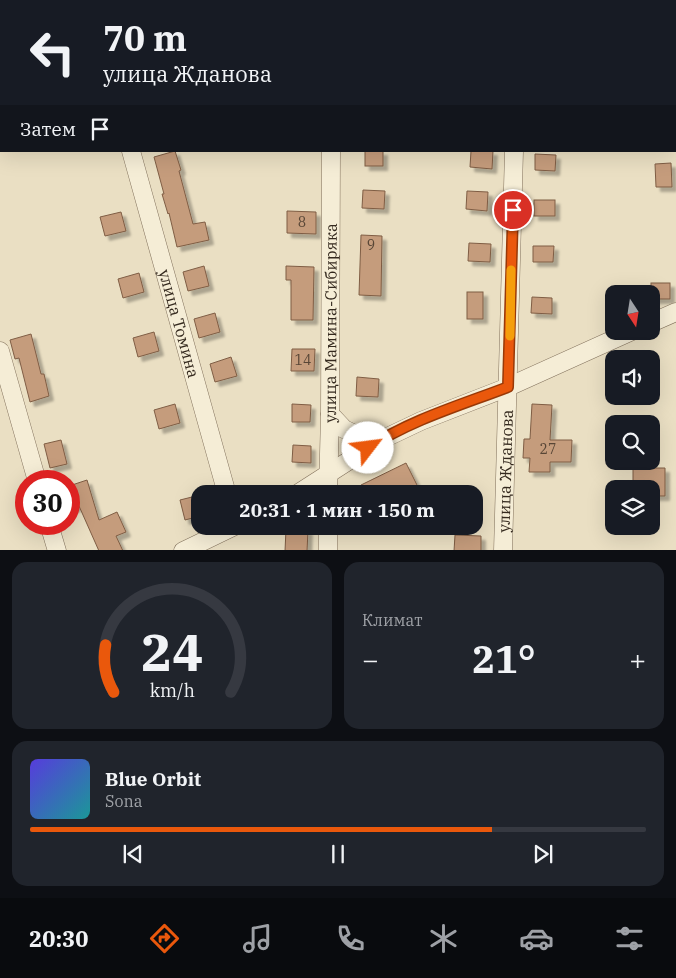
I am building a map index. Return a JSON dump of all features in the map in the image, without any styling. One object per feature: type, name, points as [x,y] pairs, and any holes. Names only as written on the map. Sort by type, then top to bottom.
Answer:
[{"type":"street","name":"улица Томина","points":[[131,152],[224,485]]},
{"type":"street","name":"улица Мамина-Сибиряка","points":[[328,485],[331,152]]},
{"type":"street","name":"улица Жданова","points":[[503,550],[514,152]]},
{"type":"street","points":[[660,319],[676,312]]},
{"type":"street","points":[[311,485],[381,440],[420,421],[508,387],[612,340]]},
{"type":"street","points":[[0,351],[34,470]]},
{"type":"street","points":[[330,414],[344,430],[361,437],[381,440]]},
{"type":"street","points":[[52,535],[57,550]]},
{"type":"street","points":[[183,550],[216,535]]},
{"type":"street","points":[[328,535],[328,550]]},
{"type":"building","points":[[175,152],[193,224],[205,222],[209,240],[177,247],[154,157]]},
{"type":"building","points":[[365,152],[383,152],[383,166],[365,166]]},
{"type":"building","points":[[471,152],[493,152],[492,169],[470,167]]},
{"type":"building","points":[[535,154],[556,155],[555,171],[535,170]]},
{"type":"building","points":[[671,163],[672,187],[656,187],[655,164]]},
{"type":"building","points":[[363,190],[385,191],[384,209],[362,208]]},
{"type":"building","points":[[467,191],[488,192],[487,211],[466,209]]},
{"type":"building","points":[[534,200],[555,200],[555,216],[534,216]]},
{"type":"building","points":[[287,211],[316,212],[316,234],[287,233]]},
{"type":"building","points":[[121,212],[126,231],[105,236],[100,217]]},
{"type":"building","points":[[361,235],[382,236],[381,296],[359,295]]},
{"type":"building","points":[[469,243],[491,244],[490,262],[468,261]]},
{"type":"building","points":[[533,246],[554,246],[553,262],[533,262]]},
{"type":"building","points":[[204,266],[209,286],[188,291],[183,272]]},
{"type":"building","points":[[286,266],[314,267],[313,320],[291,320],[291,280],[286,280]]},
{"type":"building","points":[[139,273],[144,292],[123,298],[118,279]]},
{"type":"building","points":[[651,283],[670,283],[670,299],[660,299],[660,285],[651,285]]},
{"type":"building","points":[[467,292],[483,292],[483,319],[467,319]]},
{"type":"building","points":[[532,297],[552,298],[552,314],[531,313]]},
{"type":"building","points":[[215,313],[220,332],[199,338],[194,319]]},
{"type":"building","points":[[154,332],[159,351],[138,357],[133,338]]},
{"type":"building","points":[[31,334],[41,374],[44,374],[49,396],[30,402],[19,358],[15,359],[10,340]]},
{"type":"building","points":[[292,349],[315,349],[314,371],[291,371]]},
{"type":"building","points":[[231,357],[237,376],[215,382],[210,364]]},
{"type":"building","points":[[357,377],[379,379],[378,397],[356,396]]},
{"type":"building","points":[[175,404],[180,423],[159,429],[154,410]]},
{"type":"building","points":[[292,404],[311,405],[310,422],[292,422]]},
{"type":"building","points":[[532,404],[552,405],[550,440],[572,440],[571,462],[550,462],[550,472],[529,472],[530,458],[523,458],[524,439],[530,439]]},
{"type":"building","points":[[61,440],[67,464],[50,468],[44,444]]},
{"type":"building","points":[[293,445],[311,446],[311,463],[292,462]]},
{"type":"building","points":[[406,463],[417,485],[361,485]]},
{"type":"building","points":[[660,468],[665,468],[665,496],[660,496],[660,480],[633,480],[633,470],[660,470]]},
{"type":"building","points":[[87,480],[99,520],[117,512],[126,532],[116,536],[123,550],[99,550],[80,508],[80,482]]},
{"type":"building","points":[[191,497],[191,518],[185,520],[180,500]]},
{"type":"building","points":[[286,535],[308,535],[307,550],[285,550]]},
{"type":"building","points":[[455,535],[481,536],[481,550],[454,550]]},
{"type":"slow traffic","points":[[510,336],[511,270]]},
{"type":"route","points":[[368,448],[420,421],[508,387],[513,210]]}]
